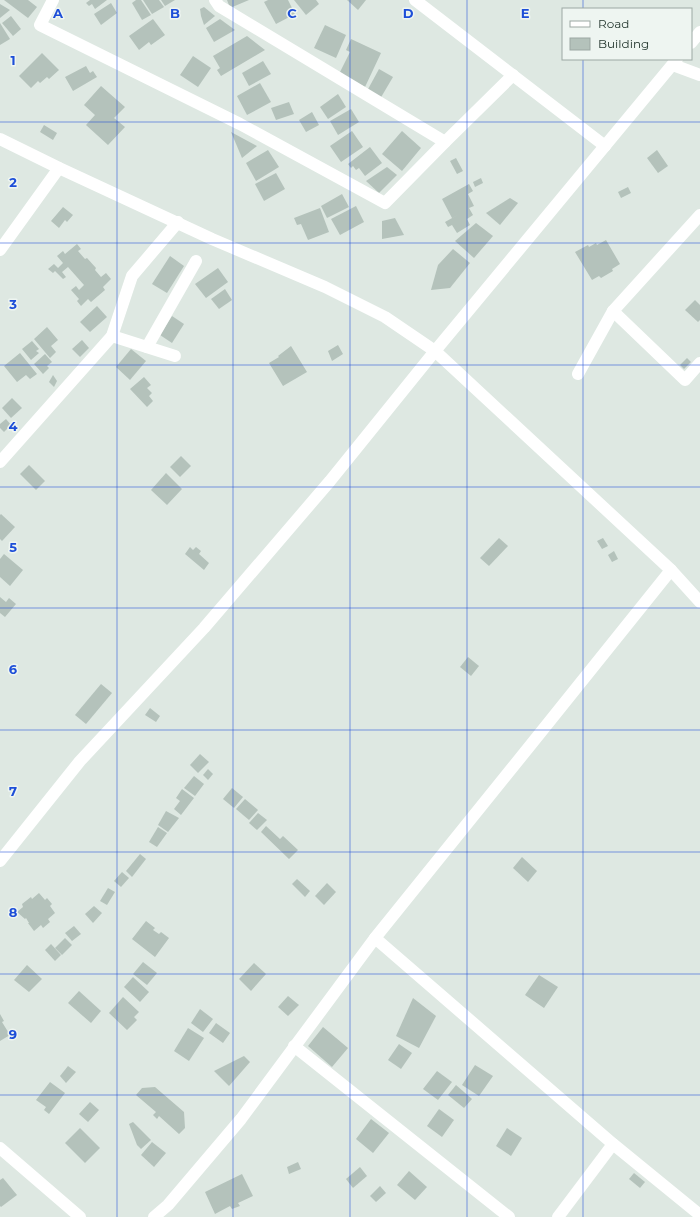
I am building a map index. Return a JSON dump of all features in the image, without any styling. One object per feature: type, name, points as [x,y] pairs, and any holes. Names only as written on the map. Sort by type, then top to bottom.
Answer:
[{"type":"street","points":[[53,0],[40,25],[240,124],[385,203],[513,75]]},
{"type":"street","points":[[215,0],[219,6],[445,142]]},
{"type":"street","points":[[414,0],[605,146]]},
{"type":"street","points":[[692,42],[700,32]]},
{"type":"street","points":[[0,861],[80,761],[204,628],[325,487],[435,351],[675,62],[700,75]]},
{"type":"street","points":[[0,139],[212,239],[332,290],[385,317],[435,351],[671,570],[700,602]]},
{"type":"street","points":[[0,250],[59,168]]},
{"type":"street","points":[[578,374],[613,311],[700,215]]},
{"type":"street","points":[[0,462],[112,336],[132,276],[178,222]]},
{"type":"street","points":[[147,347],[196,261]]},
{"type":"street","points":[[613,311],[685,380],[700,363]]},
{"type":"street","points":[[112,336],[175,356]]},
{"type":"street","points":[[154,1217],[168,1205],[241,1119],[375,938],[671,570]]},
{"type":"street","points":[[375,938],[613,1144],[700,1215]]},
{"type":"street","points":[[294,1046],[509,1217]]},
{"type":"street","points":[[558,1217],[613,1144]]},
{"type":"street","points":[[0,1148],[80,1217]]},
{"type":"building","points":[[4,0],[28,0],[37,7],[28,18]]},
{"type":"building","points":[[90,0],[107,0],[95,9],[92,4],[89,6],[86,3]]},
{"type":"building","points":[[136,0],[141,0],[151,15],[142,20],[132,3]]},
{"type":"building","points":[[143,0],[159,0],[164,7],[152,14]]},
{"type":"building","points":[[161,0],[175,0],[165,6]]},
{"type":"building","points":[[227,0],[249,0],[230,8]]},
{"type":"building","points":[[268,0],[288,0],[295,14],[276,24],[264,2]]},
{"type":"building","points":[[294,0],[316,0],[319,4],[306,15]]},
{"type":"building","points":[[347,0],[366,0],[358,10]]},
{"type":"building","points":[[111,3],[117,13],[101,25],[94,14]]},
{"type":"building","points":[[0,4],[10,10],[0,18]]},
{"type":"building","points":[[204,7],[215,16],[204,25],[200,9]]},
{"type":"building","points":[[11,16],[21,29],[13,36],[2,23]]},
{"type":"building","points":[[153,19],[165,35],[151,45],[149,42],[139,50],[129,36]]},
{"type":"building","points":[[220,19],[235,30],[214,42],[206,28]]},
{"type":"building","points":[[0,23],[10,39],[0,45]]},
{"type":"building","points":[[325,25],[346,35],[336,58],[314,48]]},
{"type":"building","points":[[247,36],[265,50],[221,76],[217,70],[220,68],[213,56]]},
{"type":"building","points":[[351,39],[381,53],[365,87],[339,74],[350,52],[346,50]]},
{"type":"building","points":[[42,53],[59,70],[49,79],[47,77],[40,83],[38,81],[31,88],[19,76]]},
{"type":"building","points":[[193,56],[211,68],[198,87],[180,75]]},
{"type":"building","points":[[263,61],[271,74],[249,86],[242,73]]},
{"type":"building","points":[[86,66],[90,73],[93,71],[97,77],[73,91],[65,77]]},
{"type":"building","points":[[379,69],[393,77],[380,99],[367,91]]},
{"type":"building","points":[[260,83],[271,102],[247,115],[237,96]]},
{"type":"building","points":[[101,86],[125,107],[114,118],[125,127],[108,145],[86,125],[95,115],[84,105]]},
{"type":"building","points":[[338,94],[346,107],[328,119],[320,107]]},
{"type":"building","points":[[289,102],[294,114],[276,120],[271,108]]},
{"type":"building","points":[[351,109],[359,122],[338,135],[330,121]]},
{"type":"building","points":[[312,112],[319,125],[306,132],[299,120]]},
{"type":"building","points":[[44,125],[57,133],[53,140],[40,132]]},
{"type":"building","points":[[352,131],[363,147],[341,162],[330,146]]},
{"type":"building","points":[[402,131],[421,148],[402,171],[382,154]]},
{"type":"building","points":[[231,132],[257,146],[242,158]]},
{"type":"building","points":[[370,147],[382,163],[365,176],[359,168],[356,170],[353,166],[351,168],[348,164]]},
{"type":"building","points":[[268,150],[279,167],[256,181],[246,163]]},
{"type":"building","points":[[657,150],[668,166],[658,173],[647,158]]},
{"type":"building","points":[[456,158],[463,171],[457,174],[450,161]]},
{"type":"building","points":[[387,167],[397,175],[379,193],[366,181]]},
{"type":"building","points":[[276,173],[285,189],[264,201],[255,184]]},
{"type":"building","points":[[481,178],[483,183],[475,187],[473,182]]},
{"type":"building","points":[[469,184],[473,191],[468,194],[474,206],[469,208],[473,215],[467,219],[470,225],[457,233],[452,225],[448,227],[445,222],[461,213],[452,218],[442,199]]},
{"type":"building","points":[[628,187],[631,193],[621,198],[618,192]]},
{"type":"building","points":[[342,194],[349,207],[327,218],[321,206]]},
{"type":"building","points":[[510,198],[518,203],[500,225],[486,213]]},
{"type":"building","points":[[356,206],[364,222],[340,235],[331,219]]},
{"type":"building","points":[[63,207],[73,215],[67,222],[65,220],[59,228],[51,221]]},
{"type":"building","points":[[320,208],[329,232],[308,240],[301,224],[297,225],[294,218]]},
{"type":"building","points":[[395,218],[404,235],[382,239],[382,221]]},
{"type":"building","points":[[476,223],[493,236],[474,258],[455,241]]},
{"type":"building","points":[[606,240],[620,264],[612,269],[613,271],[601,278],[599,276],[592,280],[575,252],[588,245],[589,247],[596,243],[597,245]]},
{"type":"building","points":[[77,244],[81,249],[78,251],[96,268],[95,270],[101,277],[106,273],[111,279],[103,287],[105,290],[91,302],[88,299],[81,306],[77,301],[79,299],[71,290],[76,286],[79,290],[84,285],[68,267],[62,272],[66,277],[63,279],[55,271],[53,273],[48,269],[54,264],[58,268],[63,263],[57,256],[63,251],[65,254]]},
{"type":"building","points":[[453,249],[470,263],[450,288],[431,290],[438,265]]},
{"type":"building","points":[[170,256],[184,266],[167,293],[152,284]]},
{"type":"building","points":[[218,268],[228,282],[206,298],[195,284]]},
{"type":"building","points":[[225,289],[232,300],[219,309],[211,299]]},
{"type":"building","points":[[695,300],[700,305],[700,320],[698,322],[685,310]]},
{"type":"building","points":[[97,306],[107,317],[90,332],[80,322]]},
{"type":"building","points":[[172,316],[184,324],[172,343],[160,335]]},
{"type":"building","points":[[47,327],[58,340],[51,346],[56,352],[50,358],[34,339]]},
{"type":"building","points":[[82,340],[89,348],[80,357],[72,349]]},
{"type":"building","points":[[32,341],[39,349],[36,351],[39,353],[31,360],[22,349]]},
{"type":"building","points":[[338,345],[343,354],[332,361],[328,351]]},
{"type":"building","points":[[291,346],[307,372],[283,386],[269,363],[279,357],[278,356]]},
{"type":"building","points":[[131,349],[146,361],[130,380],[116,367]]},
{"type":"building","points":[[20,353],[37,374],[30,379],[26,375],[17,382],[4,366]]},
{"type":"building","points":[[45,354],[52,362],[47,366],[49,368],[43,374],[34,364]]},
{"type":"building","points":[[687,358],[691,362],[684,369],[680,365]]},
{"type":"building","points":[[53,375],[57,381],[54,387],[49,382]]},
{"type":"building","points":[[144,377],[151,385],[147,388],[152,393],[149,396],[153,401],[147,407],[130,389]]},
{"type":"building","points":[[12,398],[22,408],[11,418],[2,408]]},
{"type":"building","points":[[6,419],[11,425],[4,432],[0,428],[0,424]]},
{"type":"building","points":[[181,456],[191,466],[180,477],[170,467]]},
{"type":"building","points":[[29,465],[45,481],[36,490],[20,474]]},
{"type":"building","points":[[166,473],[182,489],[167,505],[151,490]]},
{"type":"building","points":[[1,514],[15,527],[2,541],[0,539]]},
{"type":"building","points":[[499,538],[508,546],[489,566],[480,558]]},
{"type":"building","points":[[603,538],[608,546],[602,549],[597,541]]},
{"type":"building","points":[[190,547],[193,550],[196,547],[201,551],[199,554],[209,563],[204,570],[185,554]]},
{"type":"building","points":[[614,551],[618,559],[612,562],[608,555]]},
{"type":"building","points":[[4,554],[23,570],[10,586],[0,577],[0,559]]},
{"type":"building","points":[[0,597],[6,602],[9,598],[16,604],[5,617],[0,613]]},
{"type":"building","points":[[468,657],[479,666],[471,676],[460,667]]},
{"type":"building","points":[[101,684],[112,693],[86,724],[75,715]]},
{"type":"building","points":[[150,708],[160,716],[156,722],[145,715]]},
{"type":"building","points":[[200,754],[209,762],[198,773],[190,765]]},
{"type":"building","points":[[208,769],[213,774],[208,780],[203,775]]},
{"type":"building","points":[[194,776],[204,784],[195,796],[184,788]]},
{"type":"building","points":[[232,788],[243,797],[234,808],[223,799]]},
{"type":"building","points":[[182,789],[194,798],[181,815],[174,809],[180,801],[176,798]]},
{"type":"building","points":[[245,799],[258,810],[249,820],[236,809]]},
{"type":"building","points":[[166,811],[179,818],[168,832],[158,825]]},
{"type":"building","points":[[258,813],[267,820],[257,830],[249,823]]},
{"type":"building","points":[[266,826],[280,839],[283,836],[298,850],[289,859],[261,832]]},
{"type":"building","points":[[158,827],[167,833],[157,847],[149,842]]},
{"type":"building","points":[[140,854],[146,859],[132,877],[126,871]]},
{"type":"building","points":[[522,857],[537,871],[528,882],[513,868]]},
{"type":"building","points":[[122,872],[129,878],[121,887],[114,881]]},
{"type":"building","points":[[297,879],[310,891],[305,897],[292,884]]},
{"type":"building","points":[[327,883],[336,892],[324,905],[315,896]]},
{"type":"building","points":[[108,888],[115,892],[107,905],[100,901]]},
{"type":"building","points":[[39,893],[45,900],[47,898],[52,904],[50,906],[55,913],[48,919],[50,922],[43,928],[41,925],[34,931],[26,918],[25,919],[17,912],[23,907],[22,904],[31,897],[32,899]]},
{"type":"building","points":[[94,906],[102,913],[93,923],[85,914]]},
{"type":"building","points":[[146,921],[155,928],[153,930],[159,934],[161,932],[169,938],[155,957],[132,939]]},
{"type":"building","points":[[74,926],[81,934],[72,941],[65,933]]},
{"type":"building","points":[[65,938],[72,945],[62,955],[55,948]]},
{"type":"building","points":[[51,944],[61,955],[55,961],[45,950]]},
{"type":"building","points":[[143,962],[157,973],[147,985],[133,974]]},
{"type":"building","points":[[254,963],[266,974],[251,991],[239,979]]},
{"type":"building","points":[[27,965],[42,979],[29,992],[14,980]]},
{"type":"building","points":[[539,975],[558,987],[544,1008],[525,995]]},
{"type":"building","points":[[133,977],[149,992],[140,1002],[124,987]]},
{"type":"building","points":[[79,991],[101,1011],[91,1023],[68,1003]]},
{"type":"building","points":[[288,996],[299,1005],[288,1016],[278,1007]]},
{"type":"building","points":[[123,997],[139,1012],[134,1017],[137,1020],[127,1030],[109,1013]]},
{"type":"building","points":[[413,998],[436,1016],[419,1048],[396,1036]]},
{"type":"building","points":[[200,1009],[213,1019],[203,1032],[191,1023]]},
{"type":"building","points":[[0,1014],[4,1021],[2,1022],[10,1035],[0,1041]]},
{"type":"building","points":[[216,1023],[230,1033],[223,1043],[209,1033]]},
{"type":"building","points":[[323,1027],[348,1048],[332,1067],[308,1046]]},
{"type":"building","points":[[188,1028],[204,1038],[189,1061],[174,1051]]},
{"type":"building","points":[[399,1044],[412,1053],[401,1069],[388,1060]]},
{"type":"building","points":[[244,1056],[250,1062],[229,1086],[214,1071]]},
{"type":"building","points":[[475,1065],[493,1076],[479,1096],[462,1085]]},
{"type":"building","points":[[68,1066],[76,1072],[66,1083],[60,1076]]},
{"type":"building","points":[[437,1071],[452,1082],[438,1100],[423,1089]]},
{"type":"building","points":[[50,1082],[65,1093],[49,1114],[44,1110],[46,1107],[36,1100]]},
{"type":"building","points":[[456,1085],[472,1099],[464,1108],[448,1095]]},
{"type":"building","points":[[155,1087],[184,1112],[185,1128],[179,1134],[159,1116],[157,1119],[153,1115],[156,1112],[136,1095],[142,1088]]},
{"type":"building","points":[[90,1102],[99,1110],[88,1122],[79,1114]]},
{"type":"building","points":[[439,1109],[454,1120],[442,1137],[427,1126]]},
{"type":"building","points":[[371,1119],[389,1133],[373,1153],[356,1139]]},
{"type":"building","points":[[133,1122],[151,1140],[141,1149],[137,1145],[129,1124]]},
{"type":"building","points":[[80,1128],[100,1148],[85,1163],[65,1143]]},
{"type":"building","points":[[507,1128],[522,1138],[511,1156],[496,1146]]},
{"type":"building","points":[[152,1142],[166,1153],[154,1167],[141,1155]]},
{"type":"building","points":[[298,1162],[301,1169],[289,1174],[287,1167]]},
{"type":"building","points":[[360,1167],[367,1176],[353,1188],[346,1179]]},
{"type":"building","points":[[409,1171],[427,1187],[415,1200],[397,1185]]},
{"type":"building","points":[[634,1173],[645,1182],[640,1188],[629,1179]]},
{"type":"building","points":[[242,1174],[253,1196],[238,1203],[240,1206],[232,1209],[230,1206],[215,1214],[205,1192]]},
{"type":"building","points":[[3,1178],[17,1195],[1,1207],[0,1180]]},
{"type":"building","points":[[380,1186],[386,1193],[376,1202],[370,1196]]}]
